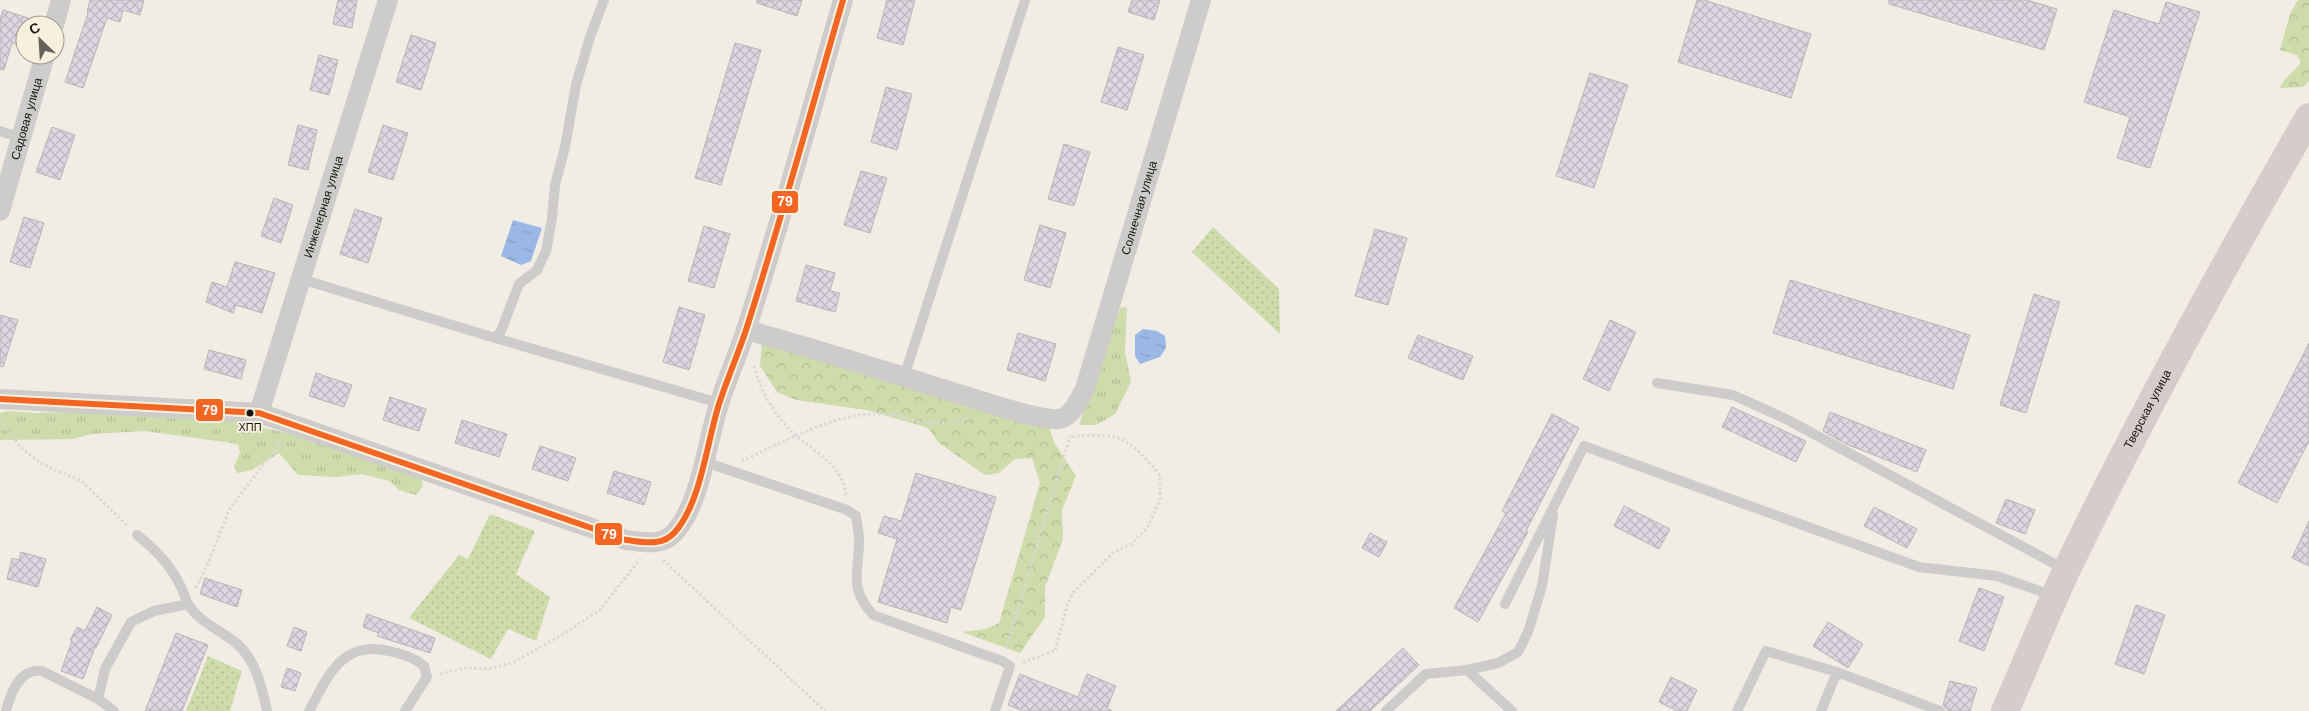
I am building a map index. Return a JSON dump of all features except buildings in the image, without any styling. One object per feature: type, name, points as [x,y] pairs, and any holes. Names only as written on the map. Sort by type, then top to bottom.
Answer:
[{"type":"main road","name":"Тверская улица","points":[[2005,711],[2067,570],[2183,344],[2309,117]]},
{"type":"street","points":[[57,15],[61,0]]},
{"type":"street","name":"Инженерная улица","points":[[259,413],[388,0]]},
{"type":"street","points":[[0,399],[259,413],[626,540],[656,544],[674,534],[685,519],[705,462],[719,403],[752,332],[843,0]]},
{"type":"street","name":"Солнечная улица","points":[[1068,415],[1085,389],[1201,0]]},
{"type":"street","name":"Садовая улица","points":[[0,211],[42,65]]},
{"type":"street","points":[[752,332],[1039,416],[1058,419],[1068,415]]},
{"type":"lane","points":[[495,338],[502,331],[518,284],[537,270],[546,251],[552,218],[554,185],[565,148],[576,85],[604,0]]},
{"type":"lane","points":[[904,377],[1025,0]]},
{"type":"lane","points":[[0,131],[21,138]]},
{"type":"lane","points":[[301,279],[719,403]]},
{"type":"lane","points":[[1657,383],[1733,395],[1786,419],[2067,570]]},
{"type":"lane","points":[[1505,604],[1584,446],[1919,567],[1997,576],[2055,597]]},
{"type":"lane","points":[[705,462],[847,510],[856,516],[859,539],[855,579],[864,604],[874,615],[1006,663],[995,711]]},
{"type":"lane","points":[[1390,710],[1426,674],[1467,670],[1498,663],[1518,652],[1528,632],[1542,586],[1555,504]]},
{"type":"lane","points":[[137,535],[150,546],[173,572],[188,604],[198,617],[236,642],[248,654],[268,711]]},
{"type":"lane","points":[[98,698],[105,669],[131,622],[154,611],[188,604]]},
{"type":"lane","points":[[309,711],[340,660],[361,649],[380,648],[414,658],[424,666],[427,677],[405,711]]},
{"type":"lane","points":[[1737,711],[1766,651],[1837,672],[1940,711]]},
{"type":"lane","points":[[6,711],[16,684],[26,673],[33,670],[42,671],[98,698],[114,711]]},
{"type":"lane","points":[[1467,670],[1512,711]]},
{"type":"lane","points":[[1821,711],[1837,672]]},
{"type":"path","points":[[752,332],[754,368],[770,403],[789,430],[830,461],[845,489],[847,510]]},
{"type":"path","points":[[725,468],[829,423],[854,415],[886,414],[918,421],[949,423],[975,417]]},
{"type":"path","points":[[1068,415],[1070,437],[1006,663],[1055,651],[1067,606],[1073,592],[1113,553],[1131,544],[1146,528],[1160,500],[1160,475],[1140,452],[1120,438],[1081,435],[1070,437]]},
{"type":"path","points":[[0,420],[20,447],[42,464],[81,481],[137,535]]},
{"type":"path","points":[[188,604],[207,566],[230,508],[262,465],[276,452],[285,422]]},
{"type":"path","points":[[427,677],[465,668],[488,669],[512,663],[560,636],[600,610],[656,544],[825,711]]},
{"type":"green space","points":[[2298,0],[2309,0],[2309,81],[2303,87],[2280,88],[2301,62],[2297,55],[2280,50],[2290,14]]},
{"type":"green space","points":[[1213,227],[1279,289],[1280,334],[1192,252]]},
{"type":"green space","points":[[1121,307],[1127,308],[1125,352],[1131,382],[1115,414],[1096,425],[1079,425],[1108,337]]},
{"type":"green space","points":[[762,341],[1047,422],[1055,444],[1076,476],[1062,510],[1063,539],[1045,587],[1045,617],[1020,653],[962,632],[985,629],[999,623],[1040,483],[1032,458],[1015,459],[999,473],[985,475],[939,443],[928,428],[867,410],[796,400],[777,392],[760,366]]},
{"type":"green space","points":[[8,411],[36,413],[74,412],[236,421],[298,436],[421,476],[423,486],[416,495],[399,490],[389,481],[362,474],[336,477],[298,475],[279,453],[252,470],[237,473],[234,466],[240,453],[238,444],[145,431],[91,434],[73,439],[0,440],[0,413]]},
{"type":"green space","points":[[490,514],[535,531],[516,574],[550,597],[536,641],[508,629],[491,659],[409,618],[459,555],[468,559]]},
{"type":"green space","points":[[208,656],[242,671],[230,711],[186,711]]},
{"type":"water","points":[[513,220],[542,228],[531,261],[521,265],[501,256]]},
{"type":"water","points":[[1143,329],[1157,331],[1165,336],[1166,348],[1160,357],[1140,364],[1135,356],[1135,335]]},
{"type":"transit line","name":"79","points":[[0,399],[259,413],[626,540],[646,542],[664,540],[675,532],[684,519],[698,487],[715,416],[759,289],[843,0]]},
{"type":"place","name":"ХПП","points":[[250,413]]}]
